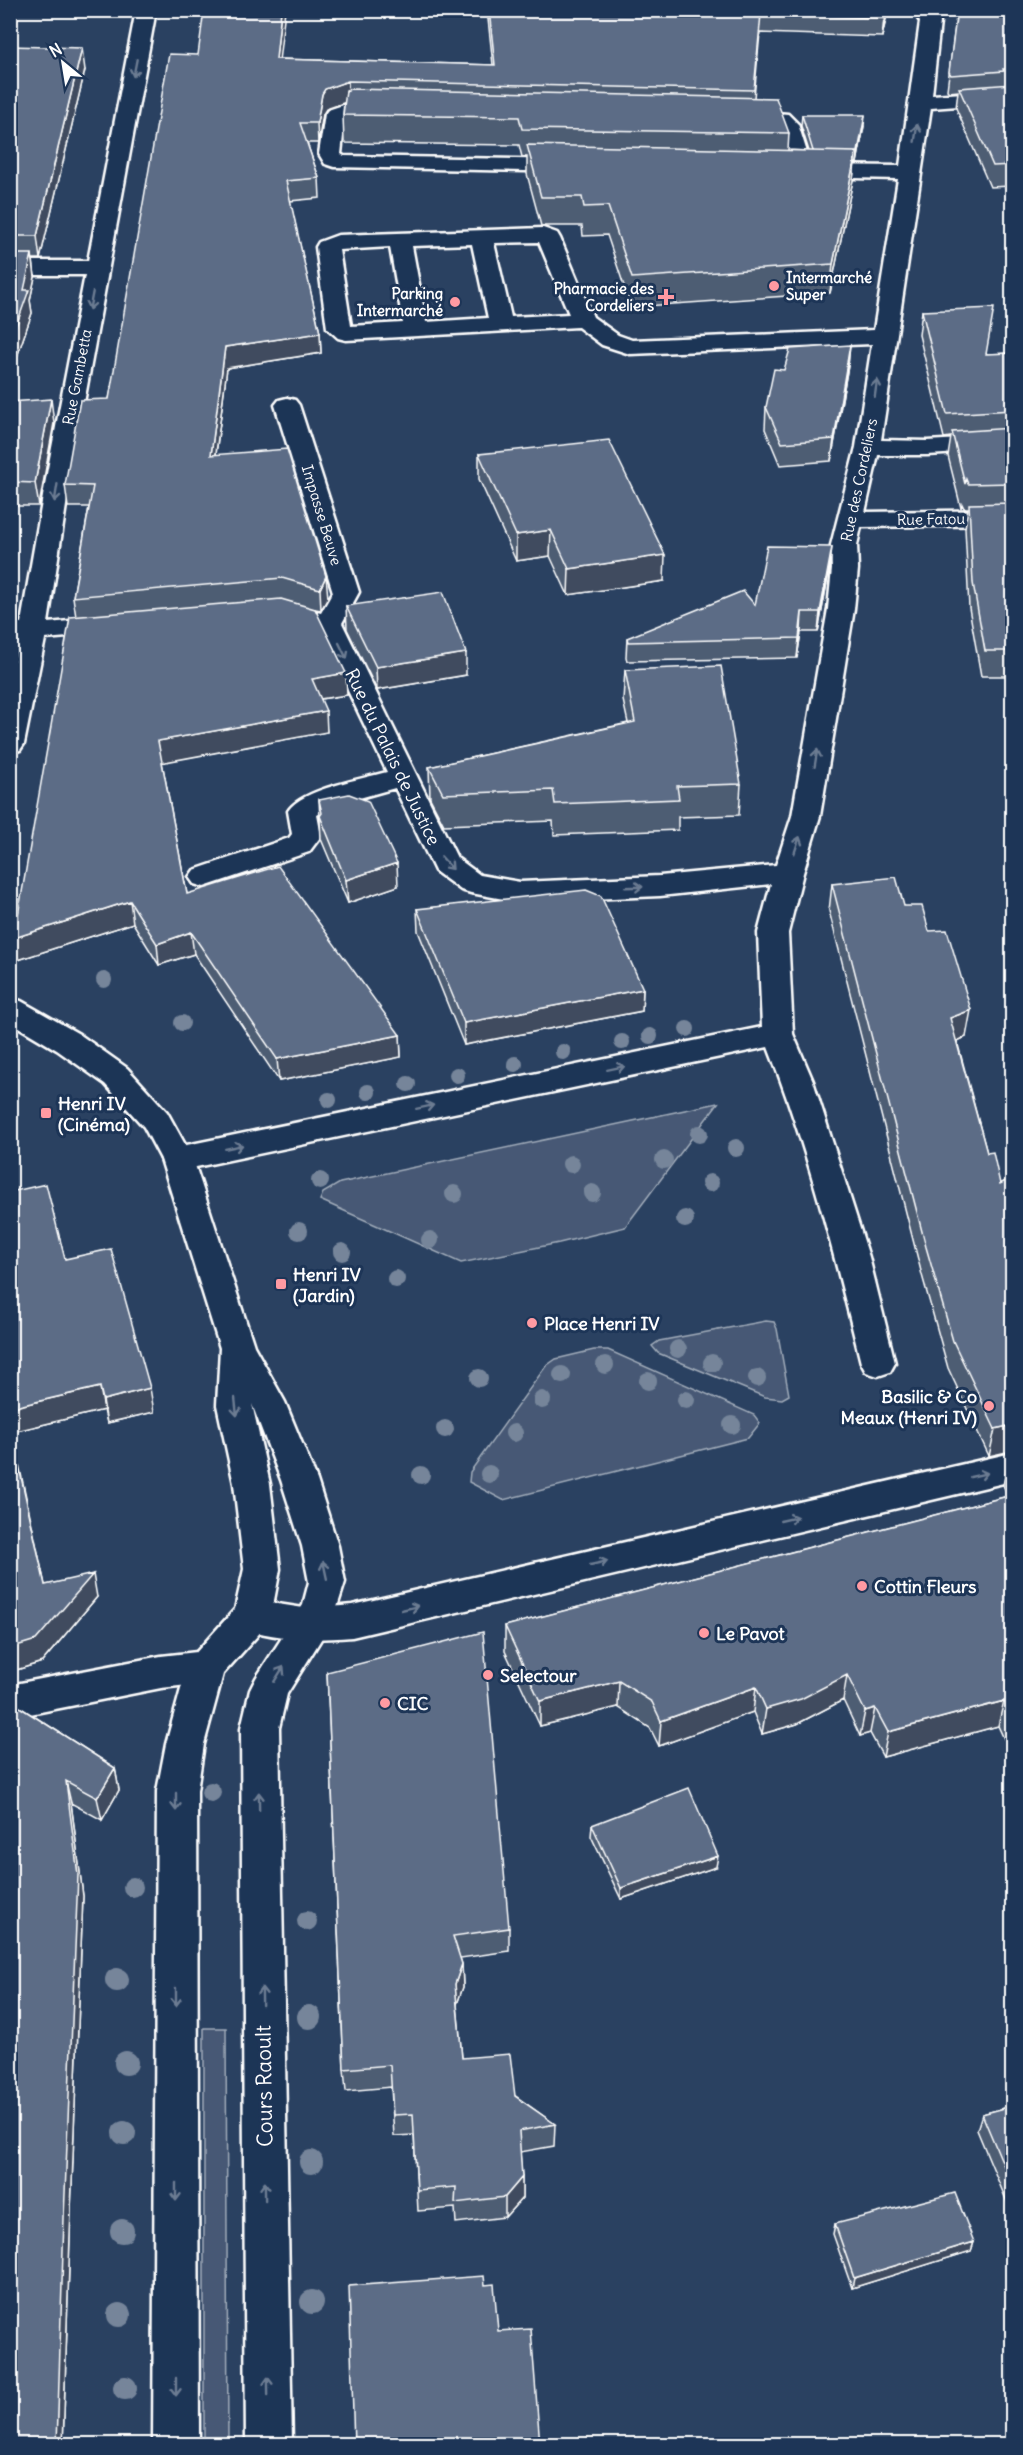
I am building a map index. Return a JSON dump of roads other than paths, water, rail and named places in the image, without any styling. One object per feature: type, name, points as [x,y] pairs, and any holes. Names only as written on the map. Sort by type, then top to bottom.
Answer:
[{"type":"street","name":"Rue Gambetta","points":[[10,744],[22,631],[58,478],[146,10]]},
{"type":"street","name":"Rue des Cordeliers","points":[[783,1044],[773,933],[788,873],[806,816],[841,609],[845,569],[844,545],[868,447],[883,337],[921,102],[930,22],[923,10]]},
{"type":"street","points":[[921,102],[1012,96]]},
{"type":"street","points":[[409,110],[349,109],[335,114],[330,154],[333,159],[342,162],[590,167]]},
{"type":"street","points":[[720,116],[780,118],[788,124],[802,170]]},
{"type":"street","points":[[778,170],[910,172]]},
{"type":"street","points":[[583,320],[346,333],[339,328],[327,247],[338,242],[533,233],[549,238],[583,320],[610,340],[630,347],[883,337]]},
{"type":"street","points":[[481,236],[501,324]]},
{"type":"street","points":[[400,239],[416,329]]},
{"type":"street","points":[[10,268],[97,268]]},
{"type":"street","name":"Impasse Beuve","points":[[287,405],[346,592],[329,623]]},
{"type":"street","points":[[868,447],[927,448],[1012,443]]},
{"type":"street","name":"Rue Fatou","points":[[849,520],[1012,518]]},
{"type":"street","points":[[249,613],[284,610],[329,623]]},
{"type":"street","points":[[22,631],[134,623]]},
{"type":"street","name":"Rue du Palais de Justice","points":[[329,623],[445,864],[471,883],[520,892],[660,886],[788,873]]},
{"type":"street","points":[[204,877],[299,845],[307,836],[302,811],[328,798],[403,777]]},
{"type":"street","points":[[10,1008],[68,1042],[116,1076],[156,1120],[177,1158],[237,1348],[268,1402],[320,1546],[327,1582],[320,1609],[310,1625]]},
{"type":"street","points":[[177,1158],[783,1044],[852,1257],[878,1363]]},
{"type":"street","points":[[176,2445],[177,1791],[185,1744],[206,1667],[252,1616],[262,1569],[252,1484],[234,1405],[237,1348]]},
{"type":"street","points":[[252,1616],[310,1625],[352,1620],[1012,1467]]},
{"type":"street","name":"Cours Raoult","points":[[269,2445],[260,1728],[269,1690],[310,1625]]},
{"type":"street","points":[[10,1702],[161,1672],[206,1667]]},
{"type":"place","name":"Intermarché Super","points":[[774,286]]},
{"type":"place","name":"Pharmacie des Cordeliers","points":[[666,297]]},
{"type":"place","name":"Parking Intermarché","points":[[455,302]]},
{"type":"place","name":"Henri IV (Cinéma)","points":[[46,1113]]},
{"type":"place","name":"Henri IV (Jardin)","points":[[281,1284]]},
{"type":"place","name":"Place Henri IV","points":[[532,1323]]},
{"type":"place","name":"Basilic & Co Meaux (Henri IV)","points":[[989,1406]]},
{"type":"place","name":"Cottin Fleurs","points":[[862,1586]]},
{"type":"place","name":"Le Pavot","points":[[704,1633]]},
{"type":"place","name":"Selectour","points":[[488,1675]]},
{"type":"place","name":"CIC","points":[[385,1703]]}]
